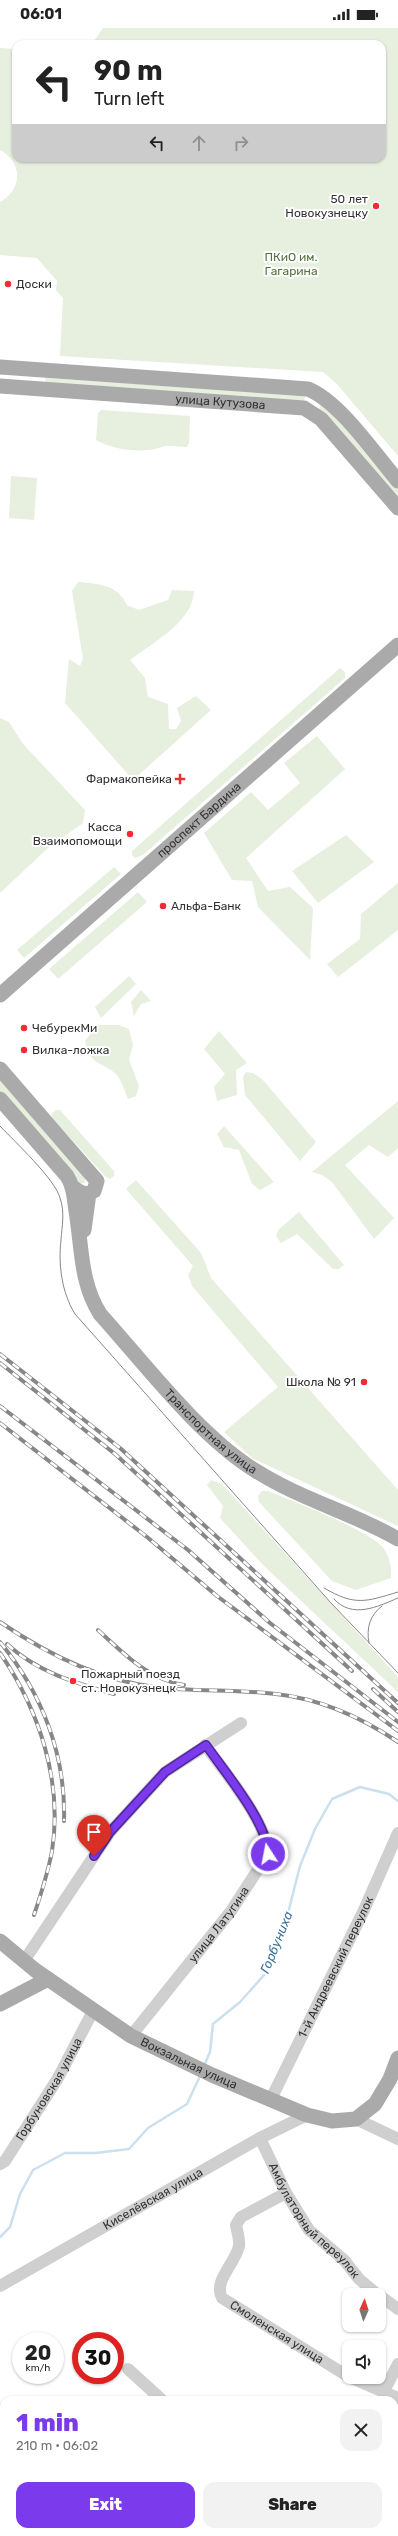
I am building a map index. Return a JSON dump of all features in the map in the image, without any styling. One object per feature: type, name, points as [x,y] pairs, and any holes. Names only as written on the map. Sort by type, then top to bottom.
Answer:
[{"type":"main road","name":"улица Кутузова","points":[[0,367],[308,389],[320,394],[334,405],[398,481]]},
{"type":"main road","name":"улица Кутузова","points":[[0,386],[304,408],[321,419],[398,508]]},
{"type":"main road","name":"проспект Бардина","points":[[0,996],[398,645]]},
{"type":"main road","points":[[0,1070],[94,1176],[93,1189],[83,1194],[73,1187]]},
{"type":"main road","name":"Транспортная улица","points":[[0,1099],[67,1176],[73,1187],[81,1261],[88,1291],[100,1314],[168,1390],[221,1444],[262,1474],[398,1539]]},
{"type":"main road","name":"Транспортная улица","points":[[81,1261],[93,1189]]},
{"type":"main road","name":"Вокзальная улица","points":[[0,1941],[48,1979],[131,2036],[212,2075],[307,2115],[332,2121],[356,2119]]},
{"type":"main road","points":[[0,2004],[48,1979]]},
{"type":"main road","points":[[356,2119],[374,2104],[390,2079],[398,2058]]},
{"type":"street","points":[[24,1961],[110,1832],[165,1772],[241,1723]]},
{"type":"street","name":"улица Латугина","points":[[131,2036],[231,1911],[268,1854],[265,1834],[246,1803],[206,1745]]},
{"type":"street","name":"1-й Андреевский переулок","points":[[271,2099],[364,1910],[398,1833]]},
{"type":"street","name":"Горбуновская улица","points":[[2,2162],[58,2078],[93,2011]]},
{"type":"street","name":"Киселёвская улица","points":[[0,2286],[260,2138],[307,2115]]},
{"type":"street","points":[[356,2119],[398,2139]]},
{"type":"street","name":"Амбулаторный переулок","points":[[260,2138],[286,2192],[309,2230],[344,2260],[359,2280],[370,2288]]},
{"type":"street","name":"Смоленская улица","points":[[286,2192],[241,2217],[236,2225],[239,2245],[220,2284],[219,2292],[222,2298],[281,2337],[342,2373]]},
{"type":"street","name":"Амбулаторный переулок","points":[[386,2300],[398,2309]]},
{"type":"street","points":[[383,2393],[398,2364]]},
{"type":"street","points":[[128,2369],[158,2396]]},
{"type":"street","name":"Смоленская улица","points":[[364,2384],[392,2396]]},
{"type":"green space","name":"ПКиО им. Гагарина","points":[[103,28],[398,28],[398,456],[336,383],[323,372],[60,356],[63,298],[56,290],[57,281],[37,258],[0,255],[0,202],[8,197],[16,183],[16,169],[13,162],[386,162],[386,40],[95,40]]},
{"type":"green space","name":"ПКиО им. Гагарина","points":[[0,48],[12,49],[12,161],[8,155],[0,150]]},
{"type":"green space","points":[[45,378],[306,395],[304,401],[46,383]]},
{"type":"green space","points":[[324,404],[398,488],[398,499],[319,410],[320,405]]},
{"type":"green space","points":[[101,410],[190,416],[189,443],[187,447],[165,446],[139,451],[121,449],[104,444],[96,440],[98,413]]},
{"type":"green space","points":[[11,476],[37,478],[34,520],[9,518]]},
{"type":"green space","points":[[78,582],[106,586],[118,593],[127,605],[139,610],[168,600],[172,590],[194,591],[192,602],[187,612],[179,622],[160,639],[130,660],[145,678],[148,697],[168,704],[169,729],[176,729],[181,721],[177,708],[196,696],[211,710],[133,780],[65,703],[69,659],[80,666],[83,659],[72,591]]},
{"type":"green space","points":[[340,668],[345,672],[345,678],[143,855],[135,858],[132,855],[132,851]]},
{"type":"green space","points":[[0,718],[9,722],[23,744],[85,810],[83,823],[48,848],[0,893]]},
{"type":"green space","points":[[317,736],[345,769],[246,858],[268,891],[290,887],[313,908],[310,960],[258,907],[252,881],[232,880],[204,833],[251,792],[268,810],[300,783],[284,763]]},
{"type":"green space","points":[[346,835],[374,862],[318,903],[292,871]]},
{"type":"green space","points":[[114,867],[121,874],[24,958],[17,950]]},
{"type":"green space","points":[[398,883],[398,930],[338,977],[327,964],[360,939],[361,914]]},
{"type":"green space","points":[[138,892],[147,902],[58,979],[49,969]]},
{"type":"green space","points":[[129,976],[136,984],[101,1018],[95,1007]]},
{"type":"green space","points":[[141,990],[151,1001],[141,1004],[134,1016],[131,1002]]},
{"type":"green space","points":[[97,1025],[119,1025],[129,1029],[133,1045],[129,1060],[139,1086],[136,1096],[128,1099],[117,1075],[92,1058],[89,1054],[85,1041]]},
{"type":"green space","points":[[219,1031],[247,1063],[236,1070],[237,1095],[217,1101],[214,1087],[225,1074],[204,1049]]},
{"type":"green space","points":[[246,1072],[253,1073],[262,1079],[316,1142],[300,1161],[245,1095],[243,1077]]},
{"type":"green space","points":[[0,1080],[85,1178],[85,1183],[80,1183],[0,1091]]},
{"type":"green space","points":[[398,1101],[398,1148],[388,1157],[369,1145],[345,1165],[394,1218],[374,1239],[332,1182],[322,1175],[312,1172]]},
{"type":"green space","points":[[56,1110],[60,1110],[114,1171],[114,1176],[110,1179],[105,1176],[52,1118],[51,1114]]},
{"type":"green space","points":[[224,1126],[274,1182],[260,1190],[252,1184],[239,1150],[224,1147],[217,1134]]},
{"type":"green space","points":[[136,1180],[201,1253],[211,1278],[398,1490],[398,1526],[252,1458],[224,1432],[278,1387],[192,1286],[188,1275],[193,1266],[126,1189]]},
{"type":"green space","points":[[299,1212],[344,1265],[339,1269],[333,1269],[297,1234],[281,1243],[276,1236],[278,1230]]},
{"type":"green space","points":[[211,1480],[222,1484],[398,1677],[398,1692],[264,1566],[220,1518],[223,1506],[207,1485]]},
{"type":"green space","points":[[262,1491],[268,1491],[312,1509],[348,1525],[377,1542],[388,1556],[391,1567],[391,1578],[356,1590],[332,1581],[259,1502],[258,1496]]},
{"type":"waterway","name":"Горбуниха","points":[[204,2066],[210,2052],[213,2024],[240,2002],[265,1974],[286,1921],[300,1866],[315,1829],[332,1799],[360,1787],[389,1794],[398,1801]]},
{"type":"waterway","name":"Горбуниха","points":[[0,2237],[10,2227],[20,2194],[33,2170],[65,2153],[96,2153],[129,2149],[148,2128],[187,2104],[200,2076]]},
{"type":"tram line","points":[[0,1126],[43,1171],[57,1190],[62,1203],[63,1214],[60,1249],[62,1278],[67,1297],[75,1314],[331,1603],[398,1673]]},
{"type":"tram line","points":[[324,1588],[344,1598],[352,1600],[368,1600],[398,1592]]},
{"type":"tram line","points":[[334,1599],[349,1609],[357,1610],[373,1608],[398,1598]]},
{"type":"tram line","points":[[369,1643],[368,1632],[370,1622],[374,1613],[382,1606]]},
{"type":"railway","points":[[0,1354],[120,1448],[398,1703]]},
{"type":"railway","points":[[0,1363],[115,1454],[352,1671]]},
{"type":"railway","points":[[0,1406],[188,1550],[270,1623],[398,1722]]},
{"type":"railway","points":[[0,1423],[147,1537],[217,1596],[398,1731]]},
{"type":"railway","points":[[0,1622],[36,1645],[93,1672],[134,1684],[170,1689],[261,1692],[293,1696],[340,1710],[370,1725],[398,1742]]},
{"type":"railway","points":[[98,1630],[137,1664],[159,1677],[184,1685]]},
{"type":"railway","points":[[0,1642],[28,1682],[48,1726],[56,1749],[61,1772],[64,1796],[64,1821]]},
{"type":"railway","points":[[7,1644],[19,1654],[44,1669],[71,1681],[114,1694]]},
{"type":"railway","points":[[0,1653],[26,1698],[45,1747],[51,1773],[55,1825],[52,1851],[34,1915]]},
{"type":"railway","points":[[373,1689],[398,1712]]},
{"type":"place","name":"50 лет Новокузнецку","points":[[376,206]]},
{"type":"place","name":"Доски","points":[[8,284]]},
{"type":"place","name":"Фармакопейка","points":[[180,779]]},
{"type":"place","name":"Касса Взаимопомощи","points":[[130,834]]},
{"type":"place","name":"Альфа-Банк","points":[[163,906]]},
{"type":"place","name":"ЧебурекМи","points":[[24,1028]]},
{"type":"place","name":"Вилка-ложка","points":[[24,1050]]},
{"type":"place","name":"Школа № 91","points":[[364,1382]]},
{"type":"place","name":"Пожарный поезд ст. Новокузнецк","points":[[73,1681]]},
{"type":"route","points":[[94,1856],[110,1832],[165,1772],[206,1745],[246,1803],[265,1834],[268,1845],[268,1854]]}]
